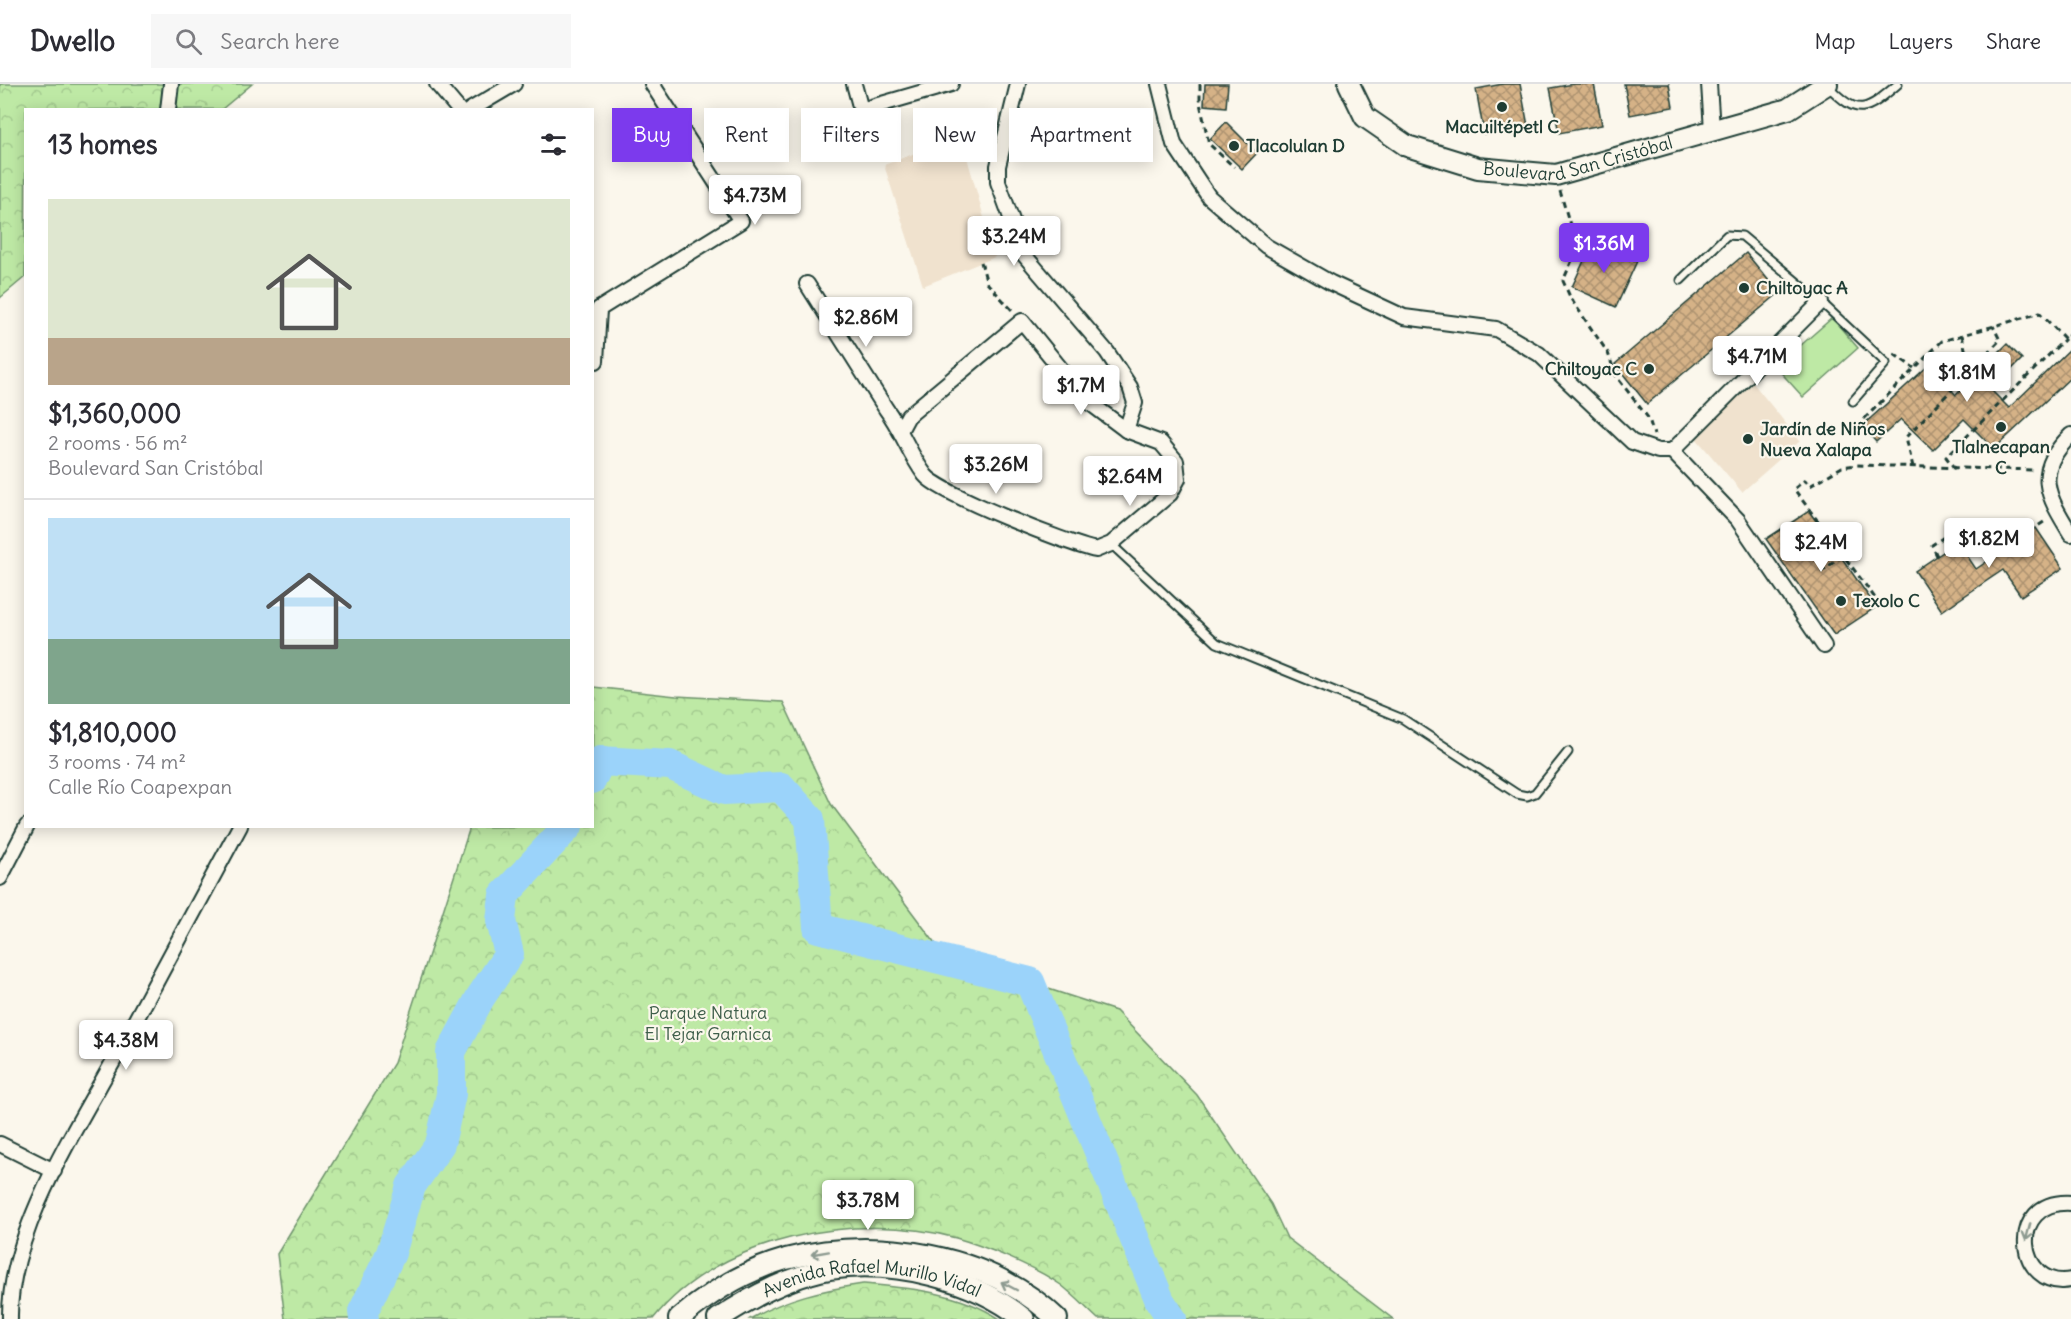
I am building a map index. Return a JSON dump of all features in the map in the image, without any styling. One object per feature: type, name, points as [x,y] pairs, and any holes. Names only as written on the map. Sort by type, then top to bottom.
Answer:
[{"type":"main road","name":"Boulevard San Cristóbal","points":[[1349,84],[1365,117],[1407,146],[1478,168],[1556,175],[1788,109],[1827,84]]},
{"type":"main road","name":"Avenida Rafael Murillo Vidal","points":[[679,1319],[703,1298],[784,1260],[829,1251],[877,1250],[929,1255],[974,1270],[1012,1286],[1057,1319]]},
{"type":"main road","name":"Avenida Rafael Murillo Vidal","points":[[718,1319],[755,1297],[790,1281],[830,1269],[875,1268],[925,1274],[966,1286],[1004,1303],[1024,1319]]},
{"type":"street","points":[[168,108],[171,84]]},
{"type":"street","points":[[437,84],[457,108]]},
{"type":"street","points":[[474,108],[514,84]]},
{"type":"street","points":[[596,361],[596,304],[741,221],[652,84]]},
{"type":"street","points":[[854,84],[861,110],[951,84]]},
{"type":"street","points":[[1018,84],[998,166],[999,182],[1025,256],[1107,352],[1130,387],[1136,403],[1126,430]]},
{"type":"street","points":[[1159,84],[1174,144],[1209,197],[1266,246],[1331,283],[1404,316],[1496,329],[1539,354],[1632,442],[1665,451],[1738,520],[1824,646]]},
{"type":"street","points":[[1709,84],[1712,130]]},
{"type":"street","points":[[807,284],[901,429],[903,439],[926,476],[936,486],[1085,548],[1096,550],[1112,544],[1170,494],[1178,479],[1176,461],[1161,443],[1126,430],[1086,400],[1022,321],[908,416],[901,429]]},
{"type":"street","points":[[1665,451],[1821,302]]},
{"type":"street","points":[[2071,435],[2060,446],[2046,471],[2050,499],[2071,534]]},
{"type":"street","points":[[0,878],[26,828]]},
{"type":"street","points":[[10,1319],[10,1304],[23,1243],[54,1171],[239,828]]},
{"type":"street","points":[[0,1144],[54,1171]]},
{"type":"street","points":[[2071,1203],[2046,1206],[2028,1225],[2025,1238],[2029,1258],[2041,1273],[2053,1279],[2071,1280]]},
{"type":"lane","points":[[1827,84],[1845,104],[1856,108],[1867,107],[1877,102],[1898,84]]},
{"type":"lane","points":[[1681,280],[1727,235],[1742,236],[1821,302],[1886,363],[1853,401]]},
{"type":"lane","points":[[1112,544],[1217,643],[1403,719],[1517,794],[1527,796],[1535,793],[1568,752]]},
{"type":"path","points":[[1200,84],[1200,103],[1209,144],[1234,167]]},
{"type":"path","points":[[1556,175],[1577,249],[1563,281],[1571,299],[1608,353],[1616,376],[1649,419],[1665,451]]},
{"type":"path","points":[[981,262],[987,283],[1022,321]]},
{"type":"path","points":[[1864,419],[1942,340],[2040,313],[2065,339]]},
{"type":"path","points":[[1913,467],[1906,437],[2000,340],[1993,326]]},
{"type":"path","points":[[1955,469],[1946,457],[2071,333]]},
{"type":"path","points":[[1962,335],[1970,372]]},
{"type":"path","points":[[1886,363],[1894,354],[1914,368]]},
{"type":"path","points":[[1881,606],[1794,489],[1806,480],[1810,486],[1842,466],[2046,471]]},
{"type":"path","points":[[1937,556],[1932,545],[1958,528],[1980,534],[1989,549],[2014,532],[2018,539],[2058,512]]},
{"type":"path","points":[[1821,572],[1843,555]]},
{"type":"shaded area","points":[[913,154],[913,162],[968,162],[995,257],[923,286],[884,165],[901,162],[901,159]]},
{"type":"shaded area","name":"Jardín de Niños Nueva Xalapa","points":[[1753,383],[1800,441],[1742,492],[1695,437]]},
{"type":"green space","points":[[0,84],[252,84],[223,108],[24,108],[24,278],[0,298]]},
{"type":"green space","points":[[1832,318],[1858,348],[1803,397],[1776,367]]},
{"type":"green space","name":"Parque Natura El Tejar Garnica","points":[[594,687],[676,696],[783,702],[831,804],[944,955],[1116,1011],[1197,1095],[1271,1204],[1287,1238],[1393,1319],[1098,1319],[1061,1285],[996,1252],[956,1238],[918,1230],[877,1228],[834,1230],[792,1237],[752,1250],[714,1268],[681,1291],[653,1319],[285,1319],[277,1254],[394,1063],[470,828],[594,828]]},
{"type":"green space","points":[[863,1284],[916,1290],[951,1297],[1000,1319],[750,1319],[805,1296]]},
{"type":"building","points":[[1205,84],[1228,84],[1226,107],[1204,105]]},
{"type":"building","name":"Macuiltépetl C","points":[[1503,84],[1520,84],[1528,126],[1484,134],[1476,89]]},
{"type":"building","points":[[1574,84],[1594,84],[1602,125],[1559,133],[1550,88]]},
{"type":"building","points":[[1624,84],[1669,84],[1673,107],[1630,115]]},
{"type":"building","name":"Tlacolulan D","points":[[1226,122],[1257,153],[1242,169],[1210,139]]},
{"type":"building","points":[[1593,241],[1637,261],[1616,307],[1572,287]]},
{"type":"building","points":[[1746,253],[1779,293],[1647,404],[1615,364]]},
{"type":"building","points":[[2007,344],[2022,359],[1991,390],[2009,408],[2071,348],[2071,377],[1994,449],[1964,419],[1933,450],[1901,419],[1876,442],[1862,426],[1929,365],[1956,395]]},
{"type":"building","points":[[1809,511],[1876,607],[1834,635],[1766,539]]},
{"type":"building","points":[[2036,528],[2063,568],[2021,596],[2003,570],[1942,611],[1915,571],[1958,542],[1976,569]]},
{"type":"waterway","points":[[594,774],[600,761],[670,765],[724,790],[781,787],[810,819],[818,928],[1030,982],[1160,1301],[1172,1319]]},
{"type":"waterway","points":[[364,1319],[363,1312],[391,1253],[411,1186],[440,1144],[451,1094],[451,1052],[480,998],[509,954],[501,921],[504,895],[566,828]]},
{"type":"place","name":"Macuiltépetl C","points":[[1502,107]]},
{"type":"place","name":"Tlacolulan D","points":[[1234,146]]},
{"type":"place","name":"Chiltoyac A","points":[[1744,288]]},
{"type":"place","name":"Chiltoyac C","points":[[1649,369]]},
{"type":"place","name":"Tlalnecapan C","points":[[2001,427]]},
{"type":"place","name":"Jardín de Niños Nueva Xalapa","points":[[1748,439]]},
{"type":"place","name":"Texolo C","points":[[1841,601]]}]
